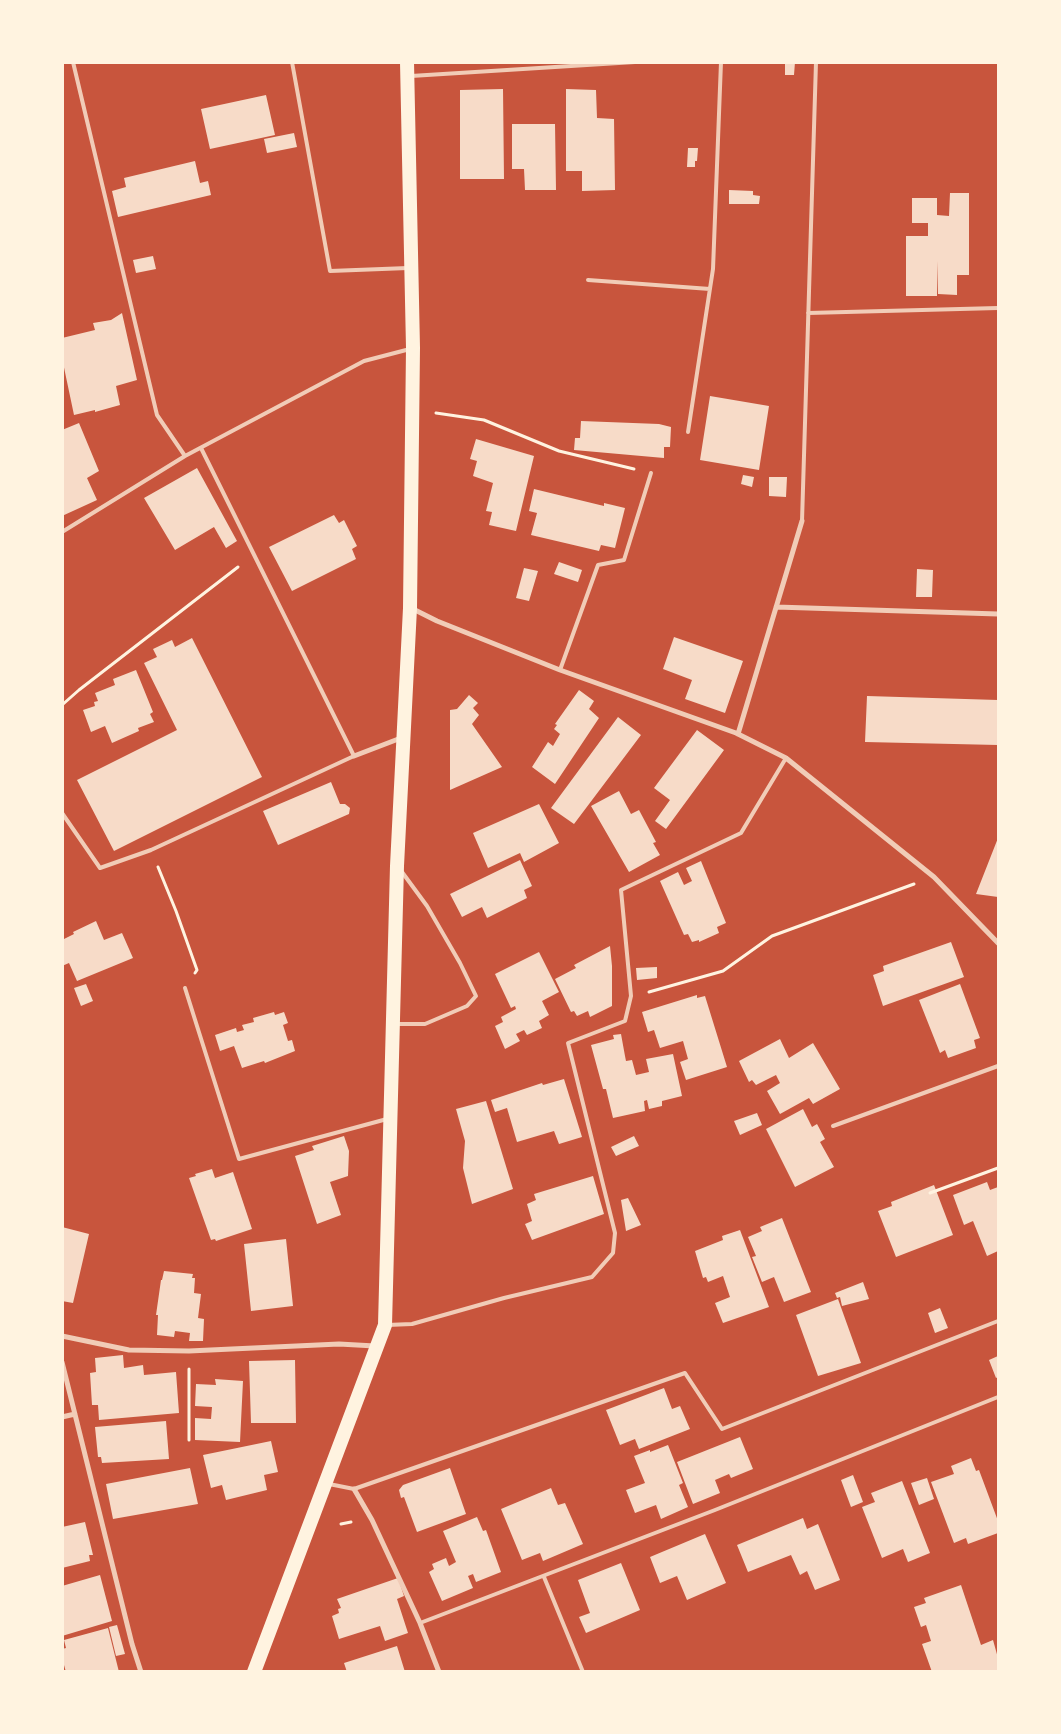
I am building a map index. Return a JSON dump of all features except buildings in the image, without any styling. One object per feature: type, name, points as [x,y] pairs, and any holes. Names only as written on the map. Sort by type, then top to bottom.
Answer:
[{"type":"highway","points":[[254,1672],[386,1325],[398,866],[410,608],[413,348],[407,62]]},
{"type":"street","points":[[738,734],[802,521]]},
{"type":"street","points":[[776,607],[998,614]]},
{"type":"street","points":[[410,608],[560,670],[738,734],[786,758],[934,877],[998,943]]},
{"type":"street","points":[[354,756],[404,737]]},
{"type":"street","points":[[62,1336],[129,1350],[188,1351],[320,1344],[378,1346]]},
{"type":"street","points":[[62,1362],[132,1644],[141,1672]]},
{"type":"street","points":[[62,1417],[75,1414]]},
{"type":"street","points":[[354,1489],[372,1520],[420,1623],[439,1672]]},
{"type":"lane","points":[[73,62],[157,415],[185,456]]},
{"type":"lane","points":[[292,62],[330,271],[411,268]]},
{"type":"lane","points":[[407,77],[635,62]]},
{"type":"lane","points":[[688,432],[713,269],[722,62]]},
{"type":"lane","points":[[802,521],[816,62]]},
{"type":"lane","points":[[588,280],[710,288]]},
{"type":"lane","points":[[808,313],[998,308]]},
{"type":"lane","points":[[62,532],[185,456],[364,361],[413,348]]},
{"type":"lane","points":[[62,813],[100,868],[150,850],[354,756],[201,448]]},
{"type":"lane","points":[[560,670],[598,565],[624,560],[651,473]]},
{"type":"lane","points":[[386,1325],[412,1324],[504,1298],[592,1277],[614,1253],[615,1233],[568,1043],[625,1021],[631,996],[621,890],[741,833],[786,758]]},
{"type":"lane","points":[[394,1024],[425,1024],[467,1006],[476,996],[460,962],[427,906],[398,866]]},
{"type":"lane","points":[[186,988],[238,1159],[391,1118]]},
{"type":"lane","points":[[833,1126],[998,1066]]},
{"type":"lane","points":[[325,1483],[354,1489],[685,1373],[722,1429],[998,1322]]},
{"type":"lane","points":[[420,1623],[544,1577],[998,1397]]},
{"type":"lane","points":[[544,1577],[583,1672]]},
{"type":"path","points":[[411,409],[484,420],[559,451],[651,473]]},
{"type":"path","points":[[62,706],[78,690],[255,554]]},
{"type":"path","points":[[150,850],[176,911],[197,970],[186,988]]},
{"type":"path","points":[[631,996],[723,971],[772,936],[934,877]]},
{"type":"path","points":[[930,1194],[998,1168]]},
{"type":"path","points":[[188,1351],[189,1440]]}]
